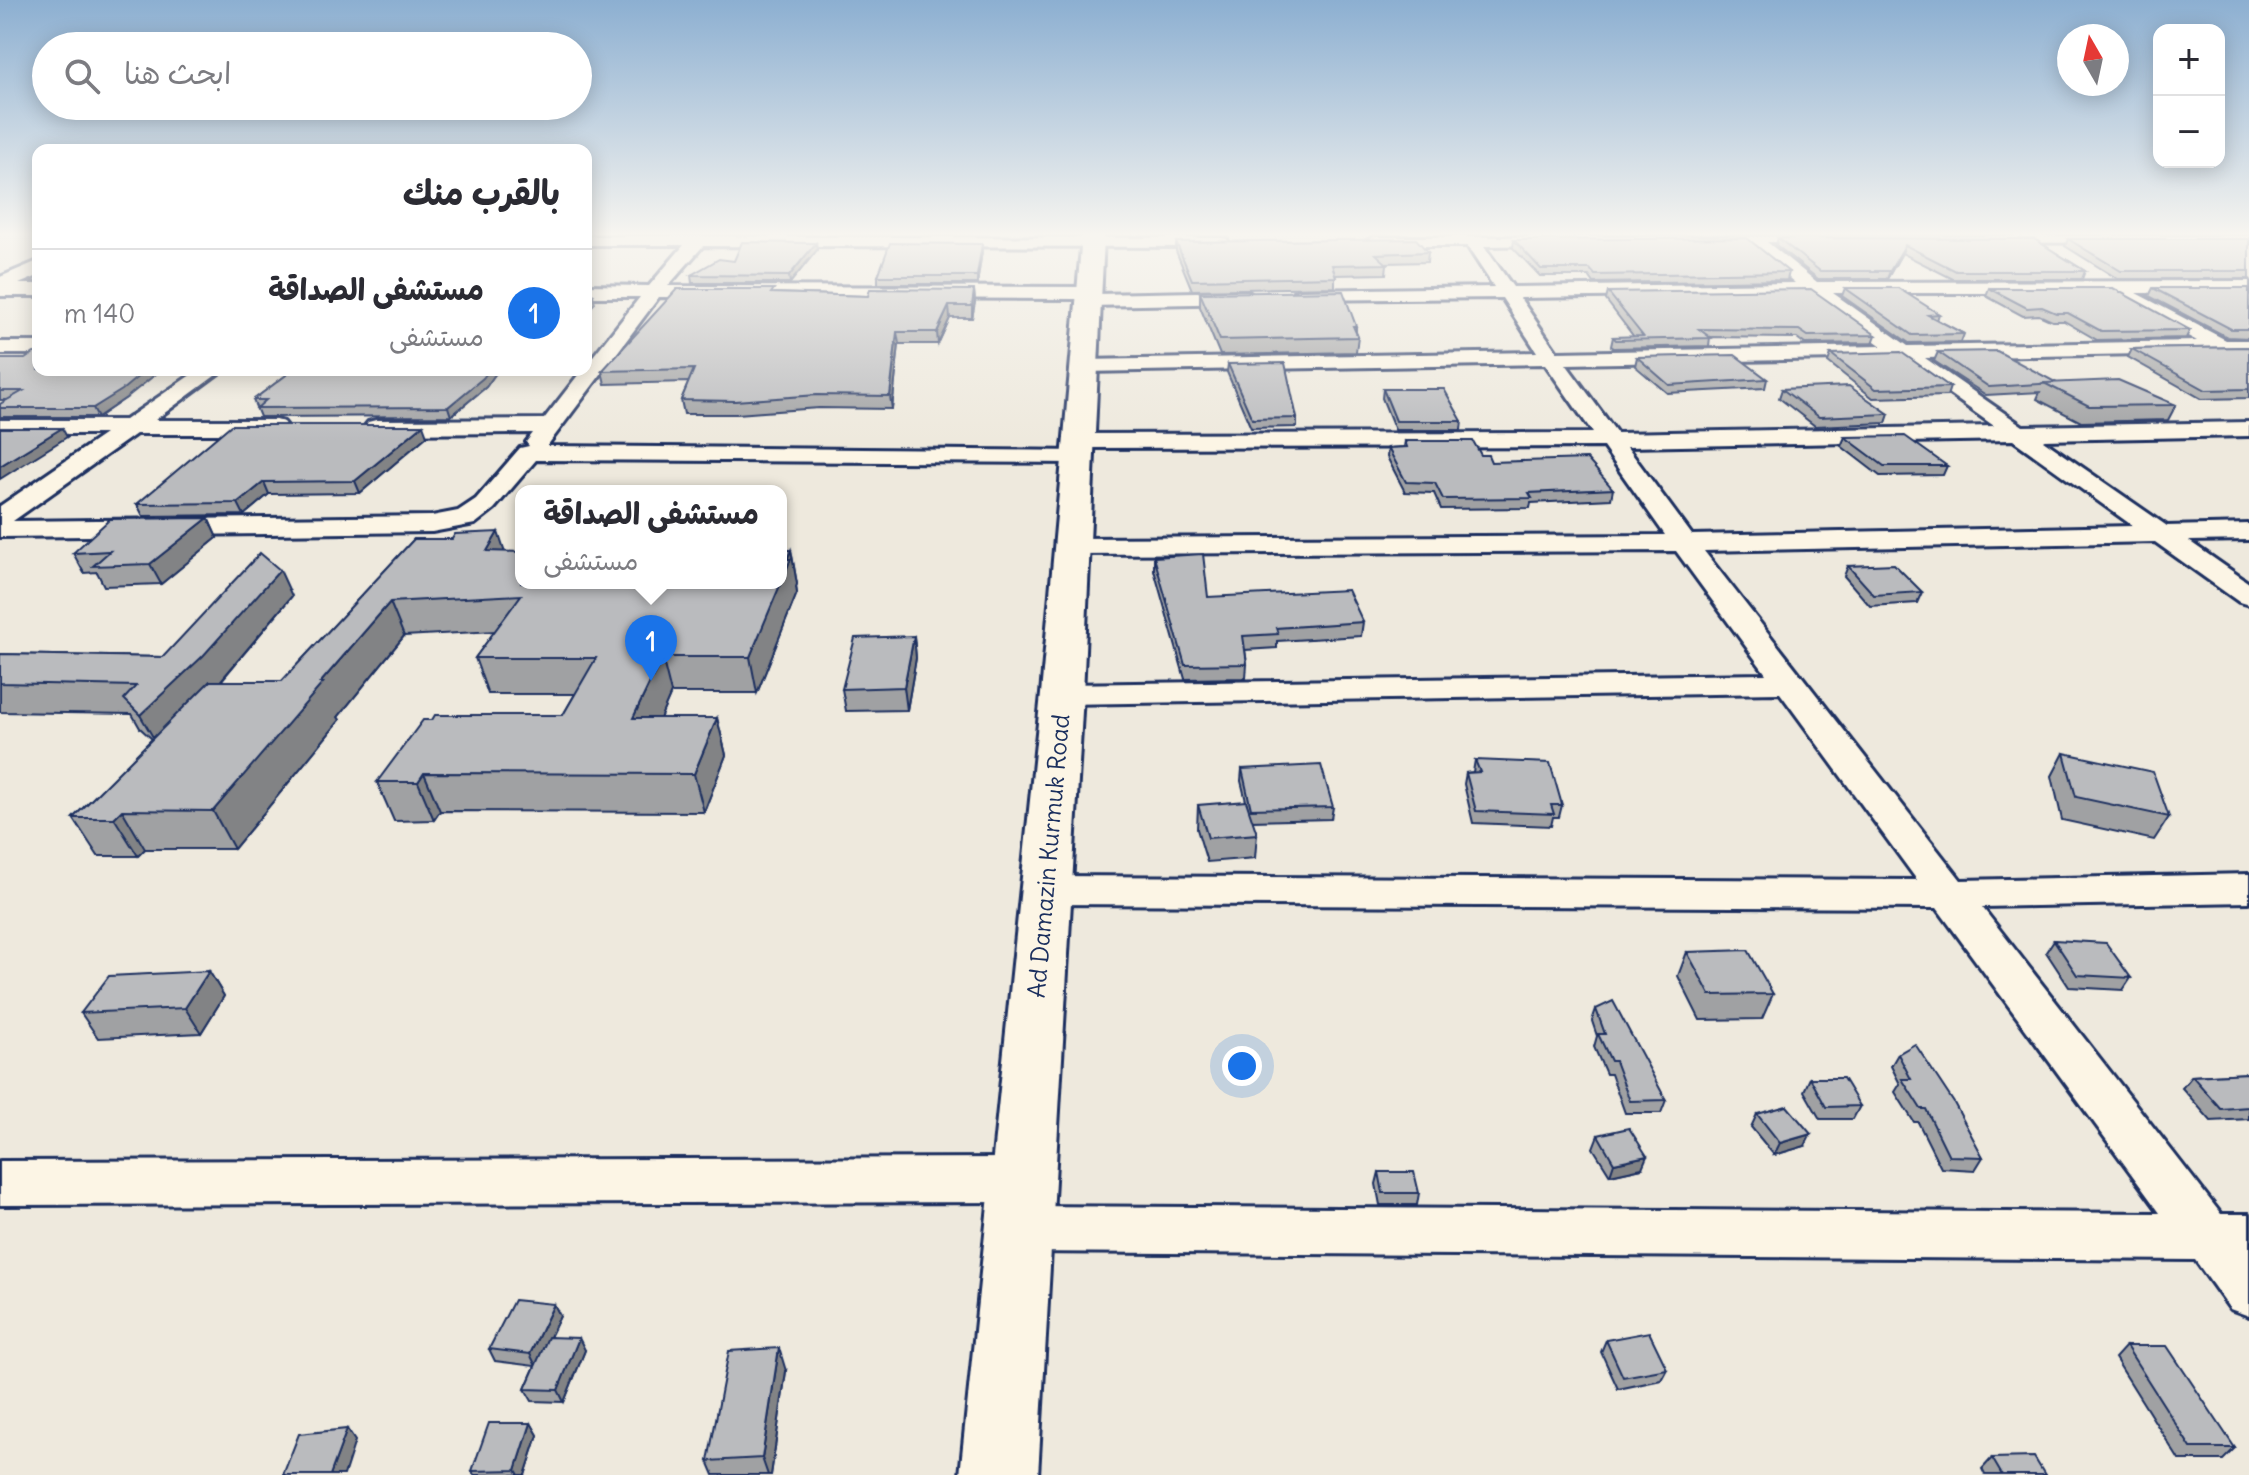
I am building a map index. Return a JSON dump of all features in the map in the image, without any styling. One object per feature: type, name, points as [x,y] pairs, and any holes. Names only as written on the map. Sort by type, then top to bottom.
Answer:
[{"type":"highway","name":"Ad Damazin Kurmuk Road","points":[[999,1475],[1062,694],[1087,305]]},
{"type":"street","points":[[597,349],[640,305]]},
{"type":"street","points":[[1515,305],[1684,543],[1951,894],[2230,1237],[2249,1291]]},
{"type":"street","points":[[1836,305],[2249,596]]},
{"type":"street","points":[[2146,305],[2249,360]]},
{"type":"street","points":[[1083,366],[2249,346]]},
{"type":"street","points":[[0,348],[32,348]]},
{"type":"street","points":[[0,518],[203,376]]},
{"type":"street","points":[[0,529],[432,524],[466,518],[485,504],[529,453],[550,426],[581,376]]},
{"type":"street","points":[[347,427],[550,426]]},
{"type":"street","points":[[0,427],[300,427]]},
{"type":"street","points":[[529,453],[1078,448],[2249,429]]},
{"type":"street","points":[[1071,546],[1684,543],[2249,532]]},
{"type":"street","points":[[1062,694],[1792,683]]},
{"type":"street","points":[[1045,890],[1951,894],[2249,888]]},
{"type":"street","points":[[0,1183],[1020,1205],[2230,1237]]},
{"type":"building","points":[[663,305],[972,305],[949,306],[937,332],[897,332],[890,396],[681,400],[694,369],[602,371]]},
{"type":"building","points":[[1205,305],[1348,305],[1358,337],[1220,340]]},
{"type":"building","points":[[1618,305],[1833,305],[1876,335],[1808,336],[1799,330],[1699,329],[1711,338],[1616,340],[1613,337],[1643,336]]},
{"type":"building","points":[[1869,305],[1925,305],[1939,314],[1928,315],[1964,334],[1912,335]]},
{"type":"building","points":[[2021,305],[2144,305],[2190,330],[2101,331],[2068,313],[2056,313],[2042,307],[2027,308]]},
{"type":"building","points":[[2185,305],[2249,305],[2249,329],[2231,329]]},
{"type":"building","points":[[2249,347],[2249,389],[2206,390],[2132,349]]},
{"type":"building","points":[[1997,351],[2057,383],[1989,387],[1938,352]]},
{"type":"building","points":[[1901,352],[1950,387],[1876,389],[1831,354]]},
{"type":"building","points":[[32,354],[32,376],[139,376],[93,408],[0,408],[0,404],[23,391],[0,391],[0,359],[25,359]]},
{"type":"building","points":[[1735,355],[1767,379],[1669,385],[1637,357]]},
{"type":"building","points":[[1285,363],[1297,418],[1252,419],[1228,364]]},
{"type":"building","points":[[285,376],[484,376],[448,407],[257,408],[266,400],[253,400]]},
{"type":"building","points":[[2118,380],[2176,405],[2089,406],[2044,383]]},
{"type":"building","points":[[1849,386],[1889,414],[1819,417],[1782,389]]},
{"type":"building","points":[[1383,389],[1444,389],[1462,421],[1396,421]]},
{"type":"building","points":[[231,425],[423,425],[355,481],[264,482],[238,503],[137,504]]},
{"type":"building","points":[[0,428],[62,428],[0,466]]},
{"type":"building","points":[[1905,436],[1947,466],[1884,466],[1845,437]]},
{"type":"building","points":[[1405,441],[1473,441],[1481,455],[1488,455],[1491,462],[1587,459],[1613,489],[1529,493],[1532,498],[1443,499],[1435,483],[1406,482],[1388,448],[1407,447]]},
{"type":"building","points":[[208,518],[150,564],[93,566],[110,551],[73,553],[110,519]]},
{"type":"building","points":[[498,532],[487,551],[515,552],[515,589],[778,589],[750,657],[662,657],[633,718],[717,718],[694,774],[424,773],[418,782],[377,782],[423,720],[432,720],[435,715],[563,715],[596,658],[475,658],[521,595],[390,602],[213,811],[122,810],[114,818],[73,818],[210,681],[282,681],[414,539],[452,539],[455,534]]},
{"type":"building","points":[[260,553],[280,570],[203,656],[140,715],[124,699],[136,686],[0,683],[0,654],[163,657]]},
{"type":"building","points":[[1203,554],[1208,597],[1348,590],[1363,622],[1276,628],[1278,634],[1243,636],[1247,664],[1185,665],[1154,557]]},
{"type":"building","points":[[1894,564],[1922,592],[1874,595],[1848,566]]},
{"type":"building","points":[[914,636],[904,687],[842,689],[855,638]]},
{"type":"building","points":[[2064,753],[2153,772],[2169,817],[2076,797]]},
{"type":"building","points":[[1475,760],[1550,763],[1562,805],[1551,805],[1554,814],[1476,811],[1466,773],[1480,772]]},
{"type":"building","points":[[1321,765],[1333,807],[1251,809],[1242,769]]},
{"type":"building","points":[[1246,801],[1257,834],[1208,838],[1198,805]]},
{"type":"building","points":[[2054,940],[2106,943],[2131,978],[2077,975]]},
{"type":"building","points":[[1748,950],[1773,994],[1710,995],[1687,952]]},
{"type":"building","points":[[209,971],[185,1008],[81,1013],[109,976]]},
{"type":"building","points":[[1613,1001],[1666,1100],[1630,1101],[1615,1061],[1611,1061],[1598,1034],[1605,1034],[1596,1009]]},
{"type":"building","points":[[1915,1044],[1954,1103],[1983,1157],[1949,1156],[1926,1109],[1921,1109],[1902,1079],[1911,1079],[1898,1054]]},
{"type":"building","points":[[2249,1073],[2249,1107],[2221,1109],[2192,1076]]},
{"type":"building","points":[[1810,1078],[1843,1078],[1860,1106],[1826,1107]]},
{"type":"building","points":[[1787,1106],[1811,1134],[1780,1143],[1757,1114]]},
{"type":"building","points":[[1629,1128],[1647,1156],[1614,1163],[1598,1135]]},
{"type":"building","points":[[1379,1172],[1414,1172],[1419,1193],[1383,1193]]},
{"type":"building","points":[[514,1300],[554,1304],[530,1354],[489,1349]]},
{"type":"building","points":[[1649,1332],[1667,1369],[1623,1377],[1606,1340]]},
{"type":"building","points":[[548,1337],[579,1338],[558,1390],[525,1389]]},
{"type":"building","points":[[2126,1346],[2167,1346],[2235,1448],[2191,1448]]},
{"type":"building","points":[[779,1348],[762,1458],[708,1461],[729,1351]]},
{"type":"building","points":[[489,1423],[531,1423],[516,1470],[472,1471]]},
{"type":"building","points":[[347,1429],[330,1475],[283,1475],[299,1434]]},
{"type":"building","points":[[2034,1457],[2045,1475],[2002,1475],[1992,1458]]},
{"type":"place","name":"مستشفى الصداقة","points":[[651,681]]}]
